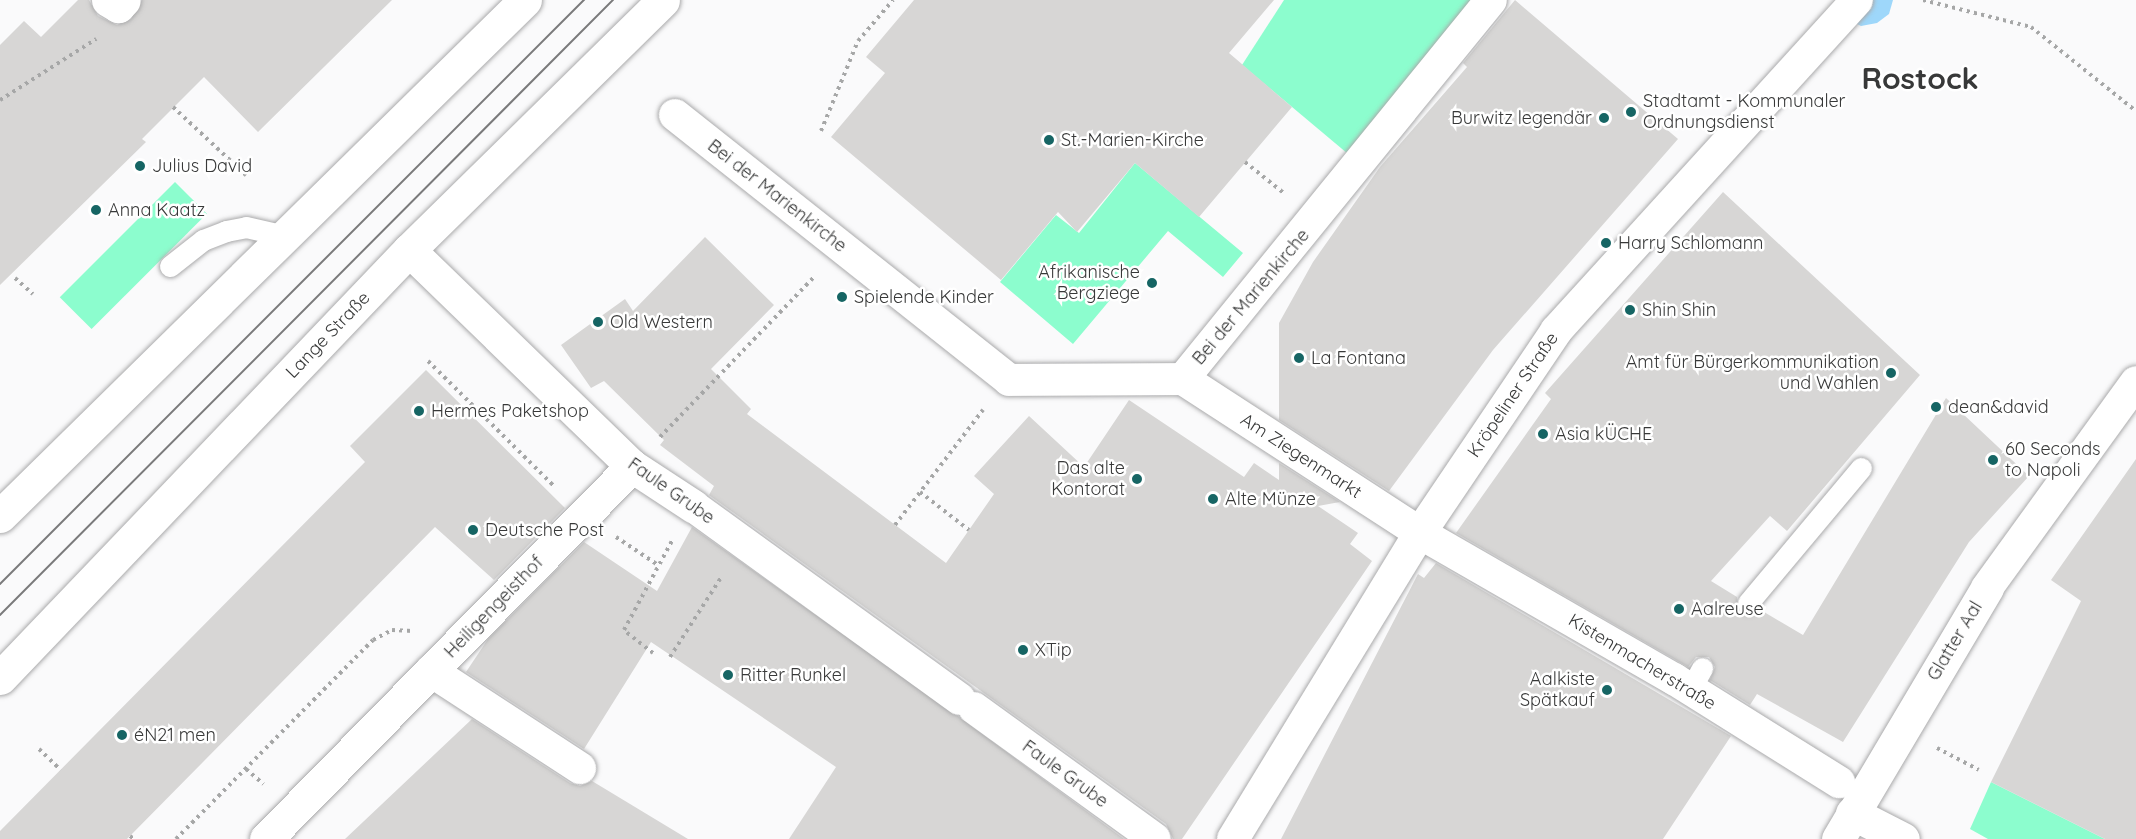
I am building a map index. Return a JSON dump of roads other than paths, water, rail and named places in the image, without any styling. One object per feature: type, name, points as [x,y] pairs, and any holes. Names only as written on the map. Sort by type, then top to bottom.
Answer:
[{"type":"street","points":[[108,0],[118,6],[124,0]]},
{"type":"street","points":[[0,516],[282,235],[525,0]]},
{"type":"street","name":"Lange Straße","points":[[0,678],[409,250],[663,0]]},
{"type":"street","name":"Bei der Marienkirche","points":[[675,116],[1010,380],[1183,379],[1316,219],[1491,0]]},
{"type":"street","name":"Kröpeliner Straße","points":[[1233,839],[1419,533],[1556,331],[1857,0]]},
{"type":"street","name":"Faule Grube","points":[[409,250],[632,466],[693,506],[1155,839]]},
{"type":"street","name":"Am Ziegenmarkt","points":[[1183,379],[1419,533]]},
{"type":"street","name":"Glatter Aal","points":[[1848,808],[1988,588],[2055,491],[2136,382]]},
{"type":"street","name":"Heiligengeisthof","points":[[266,839],[632,466]]},
{"type":"street","name":"Kistenmacherstraße","points":[[1419,533],[1696,679],[1848,808],[1901,838]]},
{"type":"street","name":"Heiligengeisthof","points":[[437,664],[580,768]]},
{"type":"lane","points":[[170,266],[203,240],[226,231],[246,227],[282,235]]},
{"type":"lane","points":[[1748,603],[1862,468]]},
{"type":"water","points":[[1839,0],[1893,0],[1889,14],[1877,23],[1861,26],[1847,19]]},
{"type":"tram line","points":[[0,584],[584,0]]},
{"type":"tram line","points":[[0,615],[613,0]]},
{"type":"place","name":"Stadtamt - Kommunaler Ordnungsdienst","points":[[1631,112]]},
{"type":"place","name":"Burwitz legendär","points":[[1604,118]]},
{"type":"place","name":"St.-Marien-Kirche","points":[[1049,140]]},
{"type":"place","name":"Julius David","points":[[140,166]]},
{"type":"place","name":"Anna Kaatz","points":[[96,210]]},
{"type":"place","name":"Harry Schlomann","points":[[1606,243]]},
{"type":"place","name":"Afrikanische Bergziege","points":[[1152,283]]},
{"type":"place","name":"Spielende Kinder","points":[[842,297]]},
{"type":"place","name":"Shin Shin","points":[[1630,310]]},
{"type":"place","name":"Old Western","points":[[598,322]]},
{"type":"place","name":"La Fontana","points":[[1299,358]]},
{"type":"place","name":"Amt für Bürgerkommunikation und Wahlen","points":[[1891,373]]},
{"type":"place","name":"dean&david","points":[[1936,407]]},
{"type":"place","name":"Hermes Paketshop","points":[[419,411]]},
{"type":"place","name":"Asia kÜCHE","points":[[1543,434]]},
{"type":"place","name":"60 Seconds to Napoli","points":[[1993,460]]},
{"type":"place","name":"Das alte Kontorat","points":[[1137,479]]},
{"type":"place","name":"Alte Münze","points":[[1213,499]]},
{"type":"place","name":"Deutsche Post","points":[[473,530]]},
{"type":"place","name":"Aalreuse","points":[[1679,609]]},
{"type":"place","name":"XTip","points":[[1023,650]]},
{"type":"place","name":"Ritter Runkel","points":[[728,675]]},
{"type":"place","name":"Aalkiste Spätkauf","points":[[1607,690]]},
{"type":"place","name":"éN21 men","points":[[122,735]]},
{"type":"district","name":"Rostock","points":[[1920,78]]}]
